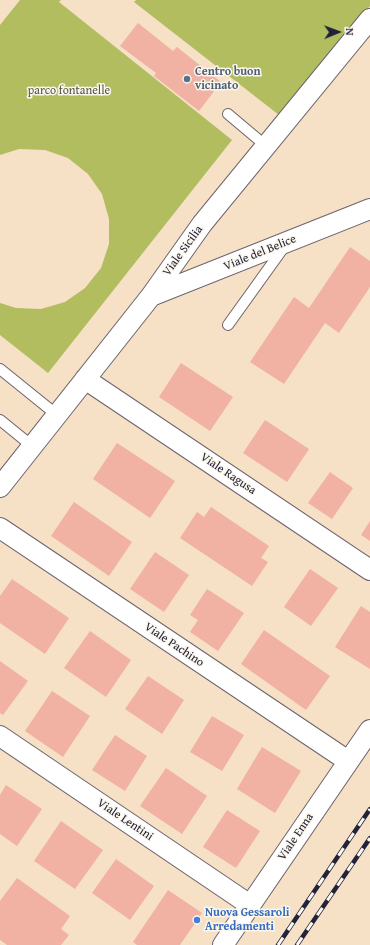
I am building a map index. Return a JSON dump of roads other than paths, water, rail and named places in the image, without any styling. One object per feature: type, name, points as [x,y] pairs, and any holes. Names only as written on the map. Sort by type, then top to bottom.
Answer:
[{"type":"street","name":"Viale Sicilia","points":[[0,487],[151,296],[202,224],[370,19]]},
{"type":"street","name":"Viale del Belice","points":[[151,296],[370,209]]},
{"type":"street","name":"Viale Ragusa","points":[[85,379],[370,570]]},
{"type":"street","name":"Viale Pachino","points":[[0,528],[348,761]]},
{"type":"street","name":"Viale Enna","points":[[223,945],[370,730]]},
{"type":"street","name":"Viale Lentini","points":[[0,736],[250,905]]},
{"type":"lane","points":[[228,114],[266,146]]},
{"type":"lane","points":[[228,325],[288,242]]},
{"type":"lane","points":[[0,369],[57,415]]},
{"type":"lane","points":[[0,420],[32,446]]},
{"type":"railway","points":[[278,945],[370,809]]},
{"type":"railway","points":[[297,945],[370,838]]},
{"type":"place","name":"Centro buon vicinato","points":[[187,79]]},
{"type":"place","name":"Nuova Gessaroli Arredamenti","points":[[197,920]]},
{"type":"park label","name":"parco fontanelle","points":[[69,91]]}]
